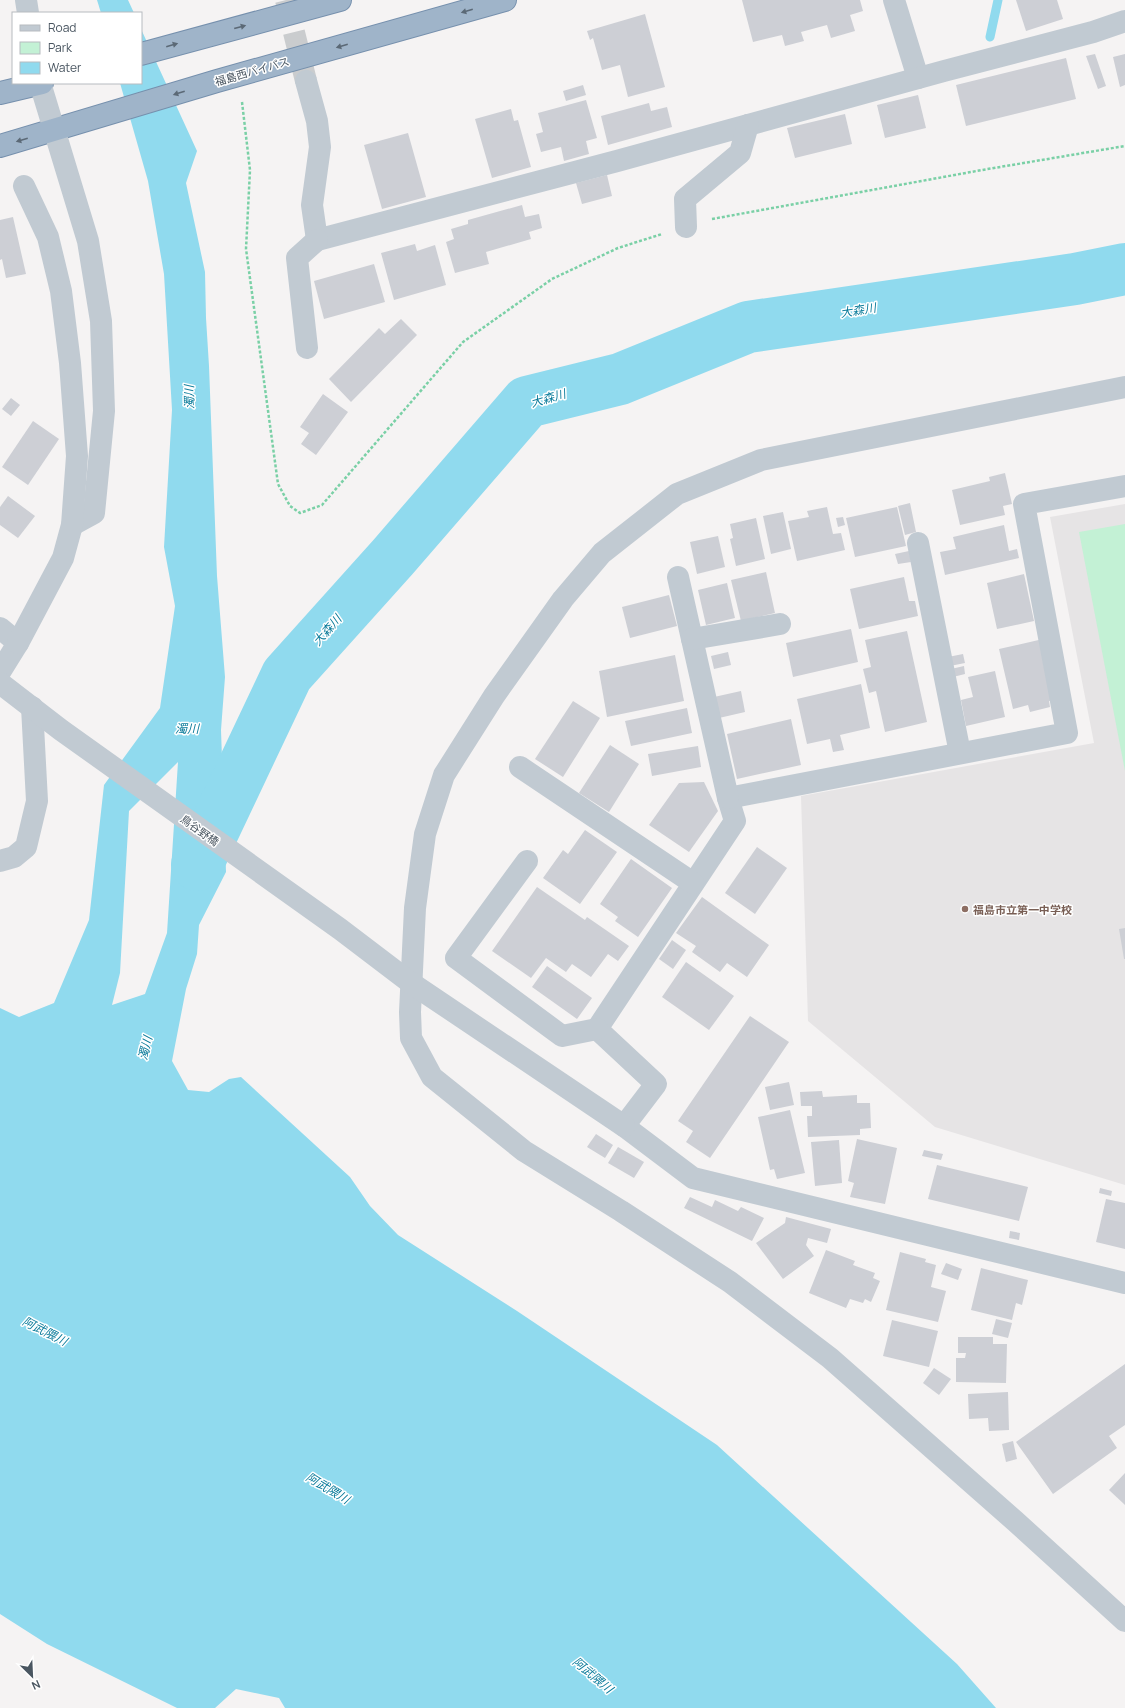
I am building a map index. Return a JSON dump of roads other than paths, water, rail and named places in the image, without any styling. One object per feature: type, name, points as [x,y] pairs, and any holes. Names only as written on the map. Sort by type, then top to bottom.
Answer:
[{"type":"highway","points":[[142,54],[340,0]]},
{"type":"highway","name":"福島西バイパス","points":[[0,146],[227,78],[505,0]]},
{"type":"highway","points":[[0,93],[37,84]]},
{"type":"street","points":[[26,0],[28,12]]},
{"type":"street","points":[[894,0],[918,78]]},
{"type":"street","points":[[307,348],[296,258],[318,240],[617,161],[918,78],[1093,32],[1125,21]]},
{"type":"street","points":[[306,81],[317,121],[320,147],[312,205],[318,240]]},
{"type":"street","points":[[41,84],[63,128],[88,241],[101,321],[104,411],[94,513],[72,524]]},
{"type":"street","points":[[686,226],[685,199],[740,153],[748,125]]},
{"type":"street","points":[[0,672],[18,643],[63,558],[72,524],[77,456],[70,363],[61,291],[48,237],[24,186]]},
{"type":"street","points":[[1125,387],[761,460],[677,494],[602,553],[563,599],[494,696],[444,775],[425,834],[415,908],[410,1038],[432,1077],[524,1151],[621,1211],[730,1282],[830,1358],[1125,1621]]},
{"type":"street","points":[[728,798],[1067,733],[1024,504],[1125,486]]},
{"type":"street","points":[[918,543],[960,753]]},
{"type":"street","points":[[527,861],[456,958],[562,1036],[597,1029],[735,821],[728,798],[678,577]]},
{"type":"street","points":[[692,639],[780,624]]},
{"type":"street","points":[[0,628],[18,643]]},
{"type":"street","name":"鳥谷野橋","points":[[0,683],[61,730],[340,930],[411,983],[624,1126],[693,1178],[1125,1283]]},
{"type":"street","points":[[0,861],[14,857],[26,847],[37,801],[32,707]]},
{"type":"street","points":[[520,767],[693,883]]},
{"type":"street","points":[[597,1029],[656,1084],[624,1126]]},
{"type":"water","points":[[97,0],[128,0],[134,12],[101,12]]},
{"type":"water","points":[[142,31],[197,151],[186,183],[205,272],[217,576],[225,677],[221,730],[226,872],[199,925],[197,954],[186,989],[172,1061],[188,1090],[209,1092],[229,1079],[241,1077],[350,1177],[370,1206],[398,1235],[517,1311],[717,1445],[957,1664],[996,1708],[285,1708],[279,1698],[236,1689],[215,1708],[177,1708],[47,1644],[0,1614],[0,1008],[19,1017],[54,1003],[89,920],[104,785],[160,708],[175,606],[164,547],[172,410],[164,274],[148,181],[120,84],[142,84]],"holes":[[[178,762],[167,933],[145,994],[112,1005],[120,973],[129,811]]]},
{"type":"waterway","points":[[990,37],[998,0]]},
{"type":"waterway","name":"大森川","points":[[197,865],[287,675],[393,557],[527,402],[620,379],[748,327],[1075,279],[1125,269]]},
{"type":"tunnel","points":[[286,0],[306,81]]},
{"type":"place","name":"福島市立第一中学校","points":[[965,909]]},
{"type":"water label","name":"濁川","points":[[189,397]]},
{"type":"water label","name":"濁川","points":[[187,728]]},
{"type":"water label","name":"濁川","points":[[145,1048]]},
{"type":"water label","name":"阿武隈川","points":[[45,1331]]},
{"type":"water label","name":"阿武隈川","points":[[328,1488]]},
{"type":"water label","name":"阿武隈川","points":[[593,1675]]}]
